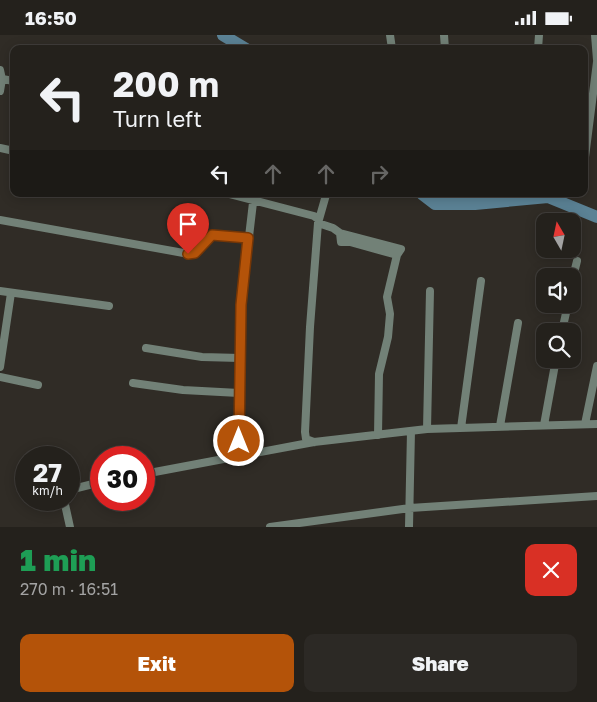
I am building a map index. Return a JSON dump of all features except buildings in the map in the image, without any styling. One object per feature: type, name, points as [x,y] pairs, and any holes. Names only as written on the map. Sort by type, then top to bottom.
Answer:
[{"type":"street","points":[[588,133],[597,61],[595,35]]},
{"type":"street","points":[[0,91],[1,75]]},
{"type":"street","points":[[239,457],[241,305],[254,197],[314,216],[318,219],[318,223]]},
{"type":"street","points":[[314,442],[306,439],[310,327],[318,223],[325,197]]},
{"type":"street","points":[[0,220],[188,254],[195,253],[212,235],[248,238]]},
{"type":"street","points":[[318,223],[333,228],[340,233],[341,242],[350,242],[397,255],[387,297],[390,314],[388,337],[379,374],[378,435]]},
{"type":"street","points":[[575,268],[577,261]]},
{"type":"street","points":[[461,428],[481,281]]},
{"type":"street","points":[[0,291],[109,306]]},
{"type":"street","points":[[427,429],[430,291]]},
{"type":"street","points":[[0,367],[10,293]]},
{"type":"street","points":[[500,427],[518,323]]},
{"type":"street","points":[[146,348],[202,357],[240,358]]},
{"type":"street","points":[[586,424],[597,366]]},
{"type":"street","points":[[544,425],[554,368]]},
{"type":"street","points":[[0,377],[38,385]]},
{"type":"street","points":[[133,383],[183,391],[239,393]]},
{"type":"street","points":[[155,472],[314,442],[427,429],[597,424]]},
{"type":"street","points":[[409,527],[411,431]]},
{"type":"street","points":[[270,527],[410,508],[597,496]]},
{"type":"street","points":[[66,511],[70,527]]},
{"type":"waterway","points":[[223,35],[239,45]]},
{"type":"waterway","points":[[426,197],[435,204],[475,204],[548,197]]},
{"type":"waterway","points":[[548,197],[597,217]]},
{"type":"route","points":[[188,254],[195,253],[212,235],[248,238],[241,305],[239,441]]}]
